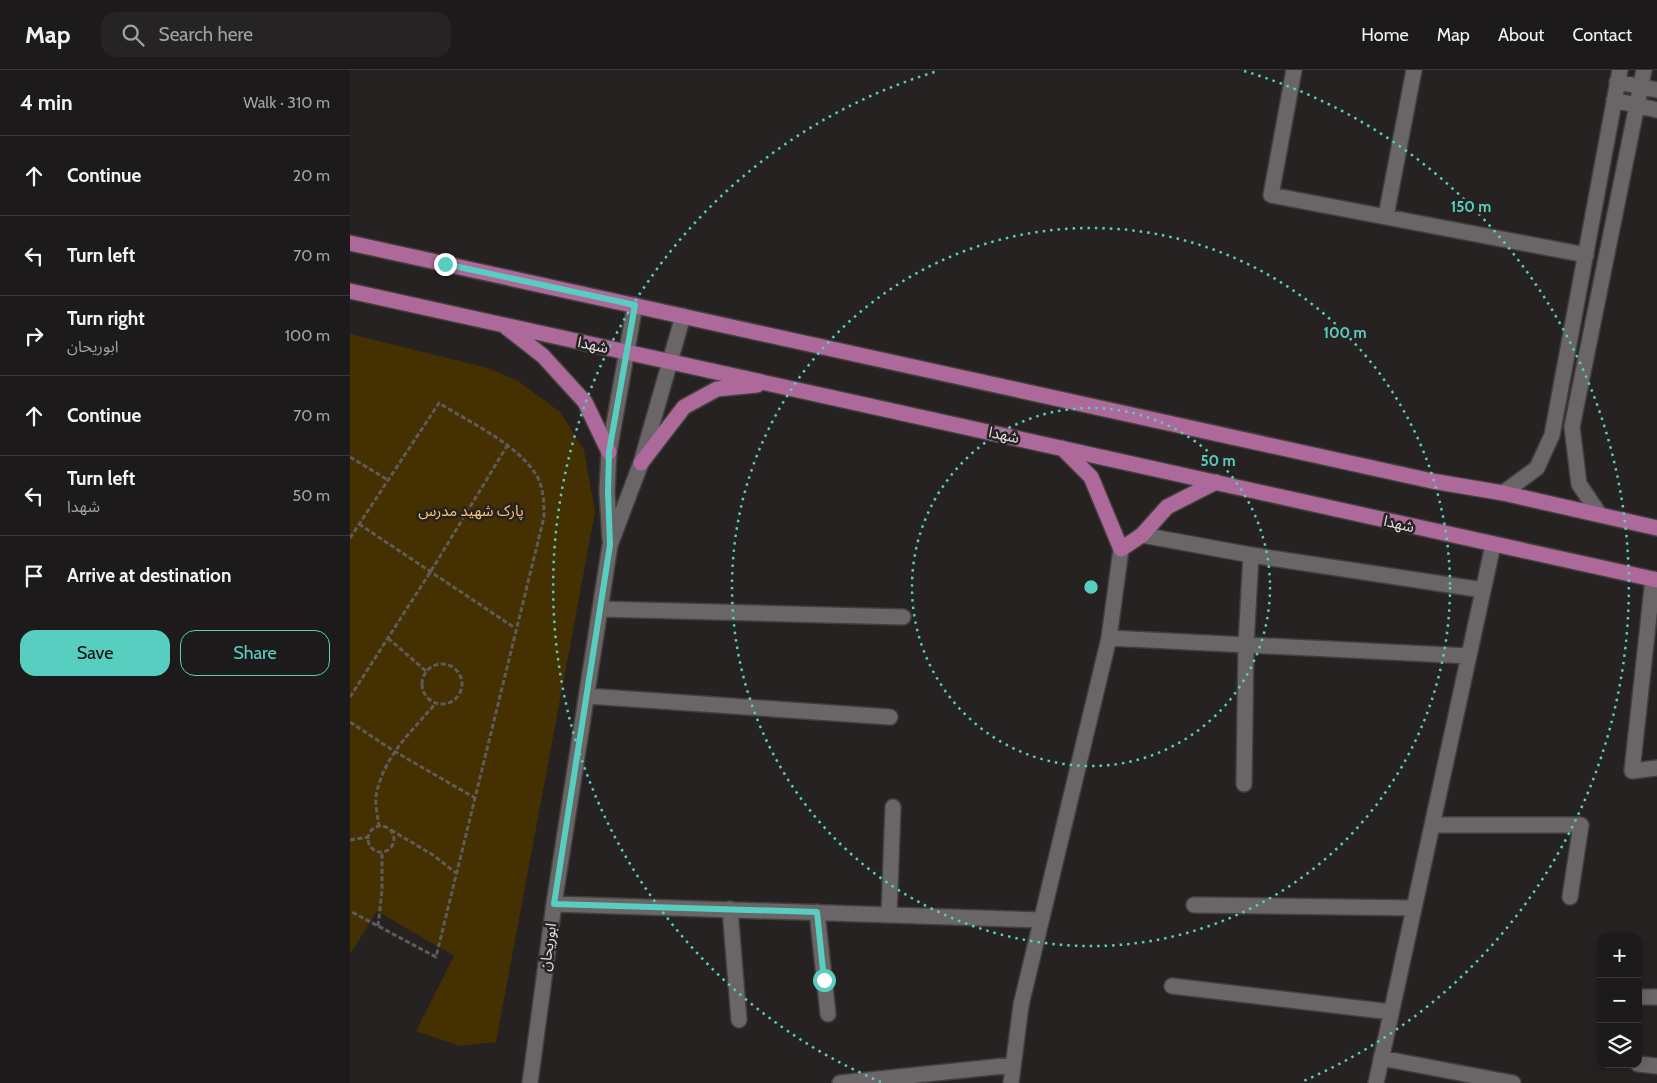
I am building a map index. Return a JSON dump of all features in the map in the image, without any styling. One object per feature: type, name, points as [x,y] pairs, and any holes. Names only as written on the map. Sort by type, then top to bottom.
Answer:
[{"type":"main road","points":[[350,243],[1432,481],[1503,493],[1657,528]]},
{"type":"main road","name":"شهدا","points":[[350,291],[1493,545],[1655,579]]},
{"type":"main road","points":[[503,325],[543,356],[584,402],[609,452]]},
{"type":"main road","points":[[641,463],[684,407],[717,388],[771,384]]},
{"type":"main road","points":[[1062,448],[1091,478],[1121,549],[1142,534],[1167,507],[1216,482]]},
{"type":"street","points":[[1294,70],[1271,194],[1586,255]]},
{"type":"street","points":[[1386,216],[1414,70]]},
{"type":"street","points":[[1600,515],[1579,484],[1572,427],[1644,70]]},
{"type":"street","points":[[1503,493],[1537,468],[1552,436],[1619,76],[1641,86],[1657,90]]},
{"type":"street","points":[[1614,100],[1657,110]]},
{"type":"street","points":[[1581,279],[1601,282]]},
{"type":"street","points":[[610,545],[609,452],[635,305]]},
{"type":"street","points":[[610,545],[641,463],[683,316]]},
{"type":"street","points":[[1142,534],[1251,555],[1483,590]]},
{"type":"street","name":"ابوریحان","points":[[530,1083],[554,904],[610,545]]},
{"type":"street","points":[[1376,1083],[1493,545]]},
{"type":"street","points":[[1011,1083],[1021,1005],[1108,638],[1121,549]]},
{"type":"street","points":[[1244,784],[1246,645],[1251,555]]},
{"type":"street","points":[[1655,579],[1632,771],[1657,768]]},
{"type":"street","points":[[600,610],[903,616]]},
{"type":"street","points":[[1108,638],[1469,656]]},
{"type":"street","points":[[587,696],[890,717]]},
{"type":"street","points":[[889,914],[893,807]]},
{"type":"street","points":[[1432,825],[1581,825],[1570,897]]},
{"type":"street","points":[[554,904],[1041,920]]},
{"type":"street","points":[[1194,905],[1414,908]]},
{"type":"street","points":[[730,909],[739,1020]]},
{"type":"street","points":[[817,912],[828,1014]]},
{"type":"street","points":[[1172,986],[1392,1012]]},
{"type":"street","points":[[1381,1058],[1513,1083]]},
{"type":"street","points":[[1642,1064],[1657,1066]]},
{"type":"street","points":[[840,1083],[1013,1065]]},
{"type":"path","points":[[350,538],[439,402],[518,453],[536,474],[544,502],[544,517],[515,628],[436,957],[350,911]]},
{"type":"path","points":[[350,697],[430,572],[507,446]]},
{"type":"path","points":[[350,458],[388,480]]},
{"type":"path","points":[[359,524],[515,628]]},
{"type":"path","points":[[388,638],[427,672]]},
{"type":"path","points":[[437,665],[450,666],[455,669],[462,680],[460,694],[443,705],[436,703],[426,696],[422,684],[427,672],[437,665]]},
{"type":"path","points":[[379,827],[376,798],[382,774],[394,751],[436,703]]},
{"type":"path","points":[[350,722],[394,751],[475,798]]},
{"type":"path","points":[[390,830],[394,842],[390,849],[382,852],[372,848],[369,837],[372,830],[379,827],[390,830],[433,856],[456,873]]},
{"type":"path","points":[[350,840],[369,837]]},
{"type":"path","points":[[378,926],[382,891],[382,852]]},
{"type":"green space","name":"پارک شهید مدرس","points":[[350,334],[488,368],[518,381],[560,412],[584,450],[595,512],[496,1042],[460,1046],[416,1031],[454,956],[377,911],[350,954]]},
{"type":"route","points":[[445,264],[635,305],[609,452],[610,545],[554,904],[817,912],[824,980]]}]
